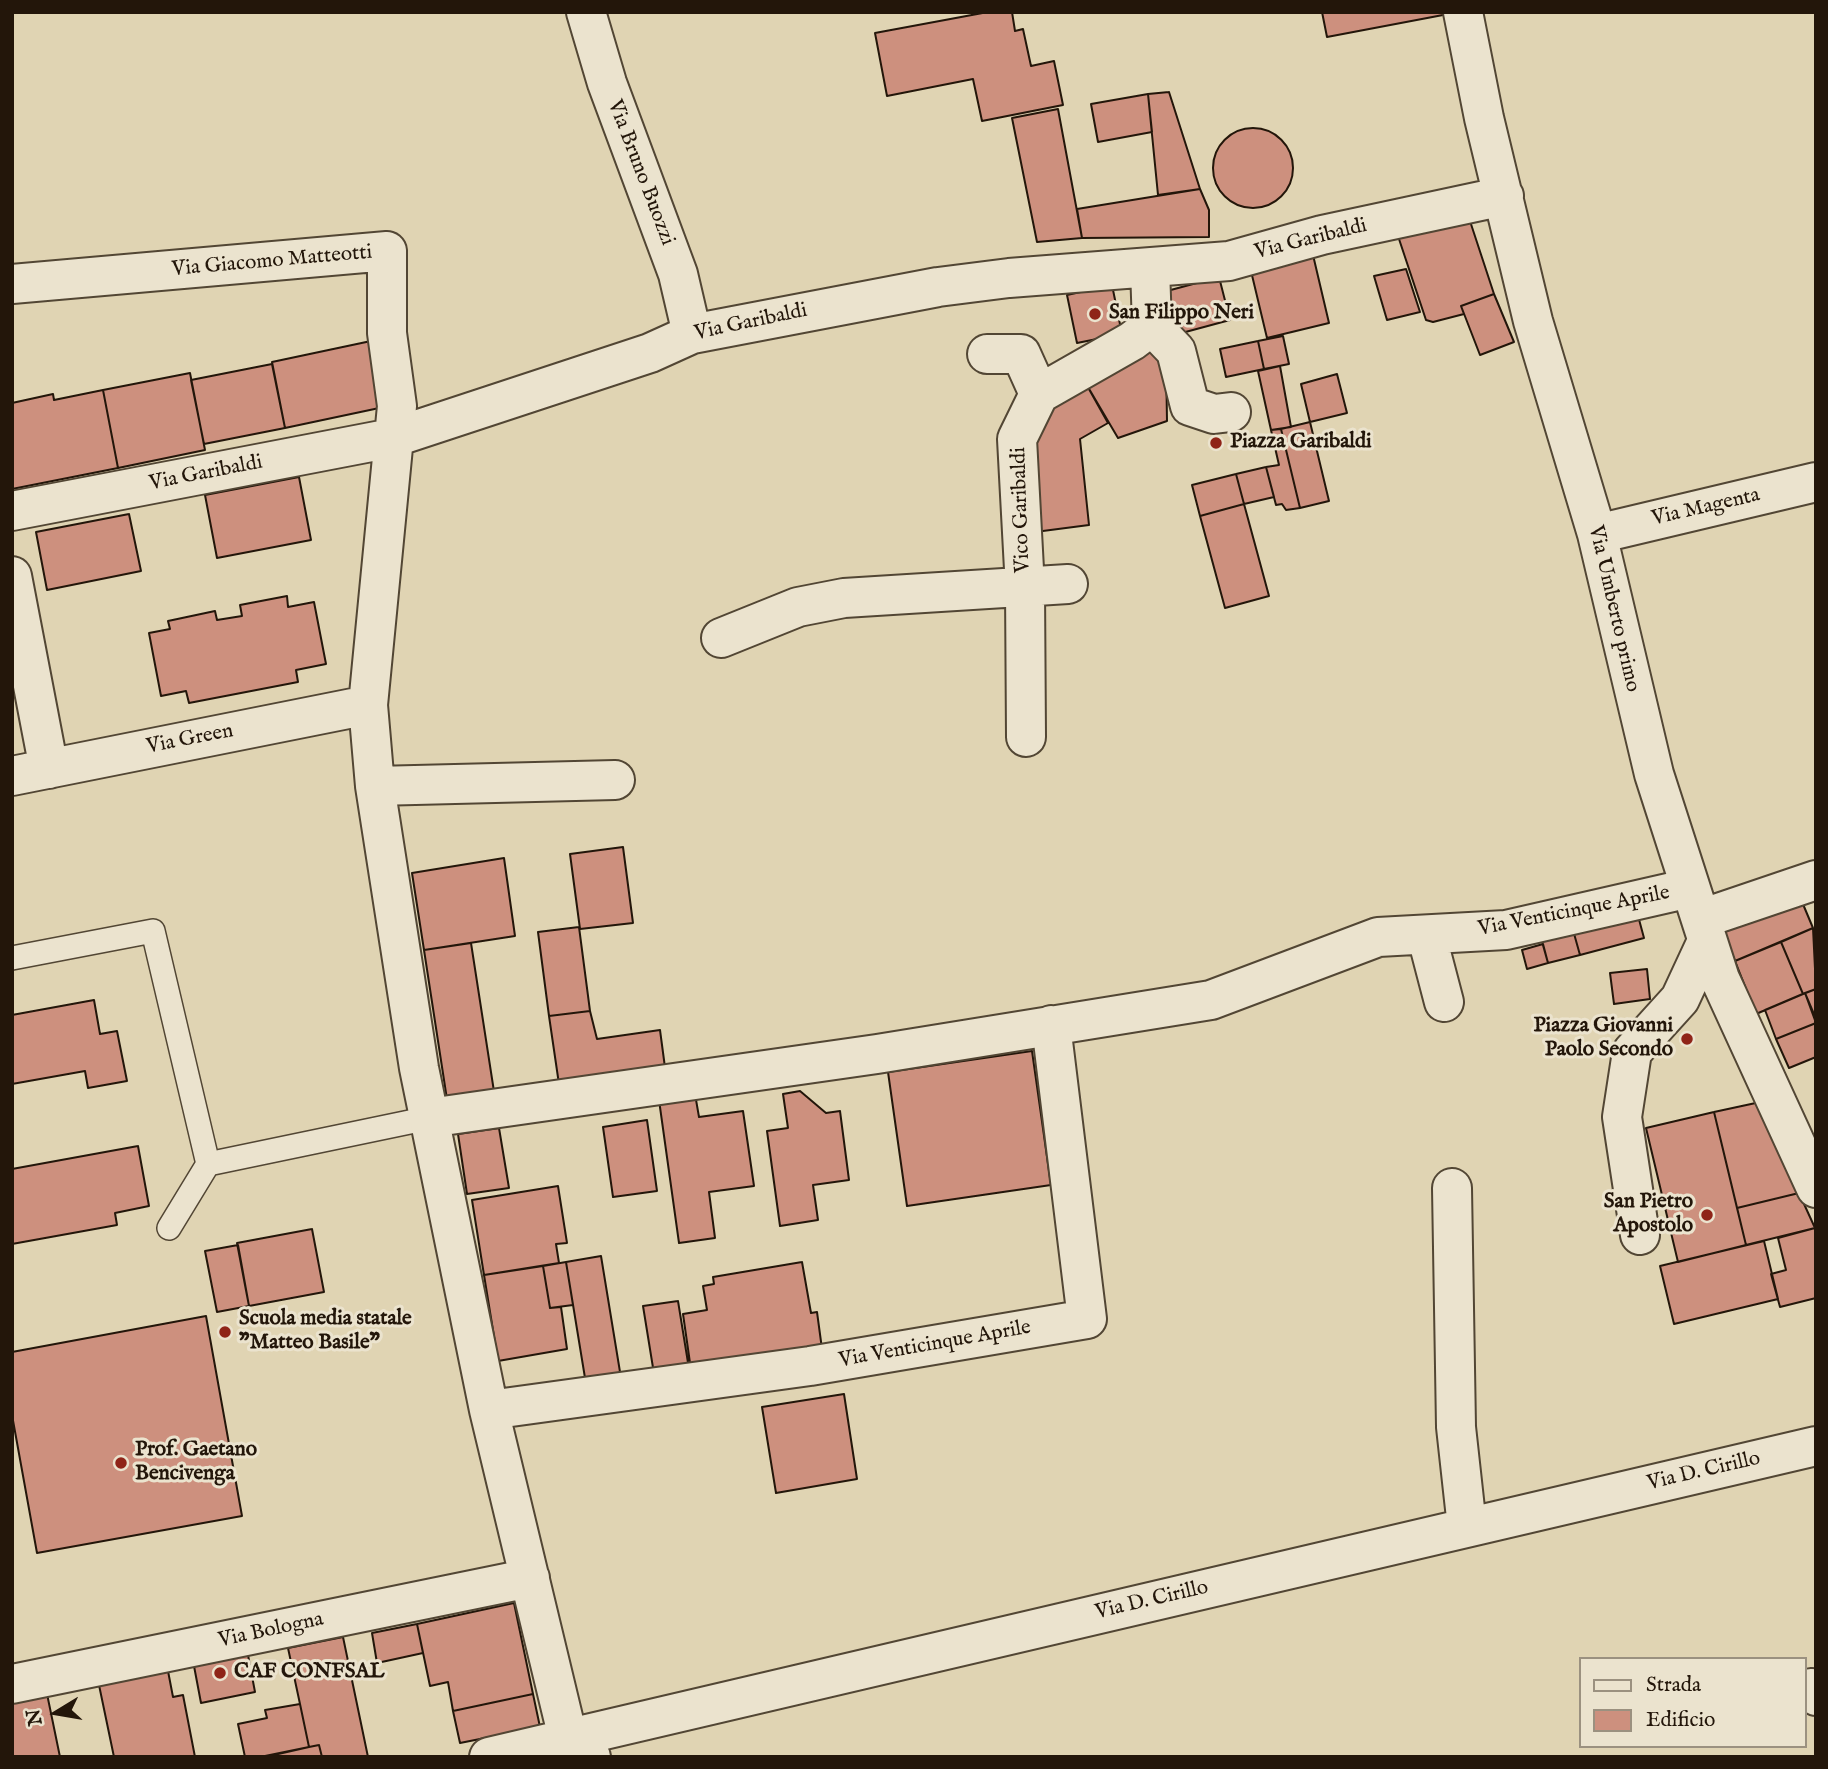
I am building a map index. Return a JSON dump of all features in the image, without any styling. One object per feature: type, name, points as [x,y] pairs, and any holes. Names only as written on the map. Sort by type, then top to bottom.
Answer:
[{"type":"street","name":"Via Bruno Buozzi","points":[[586,12],[607,83],[678,274],[692,334]]},
{"type":"street","name":"Via Umberto primo","points":[[1463,12],[1533,321],[1597,534],[1641,727],[1720,979],[1816,1188]]},
{"type":"street","name":"Via Garibaldi","points":[[12,512],[392,438],[650,353],[692,334],[938,287],[1009,278],[1229,261],[1322,235],[1504,196]]},
{"type":"street","name":"Via Giacomo Matteotti","points":[[12,284],[387,251],[387,333],[397,406],[392,438]]},
{"type":"street","points":[[1150,268],[1152,326],[1176,351],[1190,406],[1214,414],[1231,412]]},
{"type":"street","points":[[987,354],[1021,354],[1040,394],[1132,341],[1152,326]]},
{"type":"street","name":"Vico Garibaldi","points":[[1026,737],[1025,588],[1017,439],[1040,394]]},
{"type":"street","points":[[392,438],[392,469],[368,705],[375,786],[429,1118],[489,1410],[572,1751]]},
{"type":"street","name":"Via Magenta","points":[[1597,534],[1816,482]]},
{"type":"street","points":[[12,576],[49,769]]},
{"type":"street","points":[[721,638],[798,607],[844,598],[1068,584]]},
{"type":"street","name":"Via Green","points":[[12,776],[368,705]]},
{"type":"street","points":[[375,786],[615,780]]},
{"type":"street","name":"Via Venticinque Aprile","points":[[429,1118],[877,1054],[1212,1000],[1378,937],[1427,937],[1700,916],[1816,880]]},
{"type":"street","points":[[1640,1235],[1622,1117],[1632,1052],[1679,999],[1700,916]]},
{"type":"street","points":[[1427,937],[1444,1002]]},
{"type":"street","name":"Via Venticinque Aprile","points":[[489,1410],[810,1366],[1087,1319],[1051,1025]]},
{"type":"street","points":[[1452,1188],[1455,1427],[1468,1527]]},
{"type":"street","name":"Via D. Cirillo","points":[[489,1757],[572,1751],[1468,1527],[1816,1446]]},
{"type":"street","name":"Via Bologna","points":[[12,1685],[530,1578]]},
{"type":"lane","points":[[12,958],[153,931],[208,1164],[169,1228]]},
{"type":"lane","points":[[208,1164],[429,1118]]},
{"type":"building","points":[[988,12],[1012,12],[1015,31],[1023,29],[1031,66],[1054,61],[1063,105],[982,121],[973,79],[887,96],[875,33]]},
{"type":"building","points":[[1322,12],[1443,12],[1443,15],[1327,37]]},
{"type":"building","points":[[1169,92],[1200,189],[1158,195],[1148,94]]},
{"type":"building","points":[[1148,94],[1152,132],[1098,142],[1091,104]]},
{"type":"building","points":[[1058,109],[1082,238],[1037,242],[1012,118]]},
{"type":"building","points":[[1253,128],[1268,131],[1281,140],[1290,153],[1293,168],[1290,183],[1281,196],[1268,205],[1253,208],[1238,205],[1225,196],[1216,183],[1213,168],[1216,153],[1225,140],[1238,131]]},
{"type":"building","points":[[1200,189],[1209,210],[1209,237],[1082,238],[1077,209]]},
{"type":"building","points":[[1469,218],[1494,294],[1461,306],[1464,314],[1433,322],[1426,320],[1397,233]]},
{"type":"building","points":[[1313,255],[1329,323],[1267,338],[1251,271]]},
{"type":"building","points":[[1406,269],[1420,312],[1387,320],[1374,276]]},
{"type":"building","points":[[1219,277],[1230,320],[1178,334],[1167,291]]},
{"type":"building","name":"San Filippo Neri","points":[[1112,285],[1122,334],[1077,343],[1067,295]]},
{"type":"building","points":[[1494,294],[1514,342],[1480,355],[1461,306]]},
{"type":"building","points":[[1283,336],[1289,364],[1264,369],[1258,341]]},
{"type":"building","points":[[371,341],[384,407],[285,428],[272,362]]},
{"type":"building","points":[[1258,341],[1264,369],[1226,377],[1220,349]]},
{"type":"building","points":[[1141,347],[1166,359],[1167,421],[1118,438],[1085,382]]},
{"type":"building","points":[[272,364],[285,428],[204,444],[191,380]]},
{"type":"building","points":[[1280,366],[1291,427],[1271,430],[1258,371]]},
{"type":"building","points":[[190,373],[205,450],[118,468],[103,390]]},
{"type":"building","points":[[1337,374],[1347,413],[1310,422],[1301,384]]},
{"type":"building","points":[[1085,382],[1108,423],[1080,439],[1089,525],[1035,532],[1033,431],[1046,409]]},
{"type":"building","points":[[103,390],[118,468],[12,489],[12,403],[53,394],[54,400]]},
{"type":"building","points":[[1310,422],[1329,501],[1300,508],[1281,429]]},
{"type":"building","points":[[1281,429],[1300,508],[1286,510],[1282,504],[1276,505],[1266,467],[1279,465],[1271,430]]},
{"type":"building","points":[[1266,467],[1274,497],[1244,504],[1236,474]]},
{"type":"building","points":[[1236,474],[1244,504],[1200,516],[1192,485]]},
{"type":"building","points":[[299,477],[311,540],[217,558],[205,495]]},
{"type":"building","points":[[1244,504],[1269,596],[1225,608],[1200,516]]},
{"type":"building","points":[[129,514],[141,571],[47,590],[36,532]]},
{"type":"building","points":[[287,596],[288,607],[314,602],[326,664],[296,670],[298,682],[189,703],[186,691],[161,696],[149,633],[170,629],[168,621],[215,611],[217,620],[242,616],[240,605]]},
{"type":"building","points":[[623,847],[633,923],[580,929],[570,854]]},
{"type":"building","points":[[504,858],[515,936],[424,950],[412,873]]},
{"type":"building","points":[[1800,897],[1813,928],[1735,961],[1722,930]]},
{"type":"building","points":[[1637,912],[1644,938],[1580,955],[1573,930]]},
{"type":"building","points":[[579,927],[590,1011],[549,1016],[538,932]]},
{"type":"building","points":[[1813,928],[1816,989],[1803,994],[1781,942]]},
{"type":"building","points":[[1573,930],[1580,955],[1548,963],[1541,938]]},
{"type":"building","points":[[1781,942],[1803,994],[1756,1014],[1735,961]]},
{"type":"building","points":[[471,943],[495,1098],[448,1106],[424,950]]},
{"type":"building","points":[[1543,944],[1548,963],[1527,969],[1522,950]]},
{"type":"building","points":[[1647,969],[1650,999],[1614,1004],[1610,973]]},
{"type":"building","points":[[1816,989],[1816,1019],[1805,993]]},
{"type":"building","points":[[1805,993],[1816,1023],[1776,1039],[1765,1010]]},
{"type":"building","points":[[94,1000],[100,1034],[117,1031],[127,1081],[88,1088],[85,1071],[12,1084],[12,1015]]},
{"type":"building","points":[[590,1011],[597,1039],[660,1030],[666,1075],[560,1091],[549,1016]]},
{"type":"building","points":[[1816,1023],[1816,1057],[1789,1068],[1776,1039]]},
{"type":"building","points":[[1032,1051],[1051,1185],[907,1206],[888,1072]]},
{"type":"building","points":[[800,1091],[826,1113],[840,1111],[849,1180],[813,1185],[818,1220],[780,1226],[767,1131],[788,1128],[783,1094]]},
{"type":"building","points":[[695,1094],[699,1117],[743,1111],[754,1186],[709,1192],[715,1238],[679,1243],[659,1100]]},
{"type":"building","points":[[1765,1101],[1799,1193],[1737,1208],[1714,1112]]},
{"type":"building","points":[[1714,1112],[1746,1245],[1678,1262],[1646,1128]]},
{"type":"building","points":[[647,1120],[657,1191],[613,1197],[603,1127]]},
{"type":"building","points":[[499,1128],[509,1188],[467,1194],[458,1134]]},
{"type":"building","points":[[138,1146],[149,1206],[115,1213],[117,1225],[12,1244],[12,1169]]},
{"type":"building","points":[[558,1186],[567,1243],[556,1244],[559,1263],[484,1275],[472,1200]]},
{"type":"building","points":[[1799,1193],[1815,1228],[1746,1245],[1737,1208]]},
{"type":"building","points":[[1815,1228],[1816,1298],[1780,1307],[1771,1274],[1786,1270],[1778,1238]]},
{"type":"building","points":[[312,1229],[324,1292],[249,1306],[237,1243]]},
{"type":"building","points":[[1764,1241],[1778,1299],[1674,1324],[1660,1266]]},
{"type":"building","points":[[238,1245],[249,1306],[217,1312],[205,1251]]},
{"type":"building","points":[[601,1256],[621,1378],[586,1384],[566,1262]]},
{"type":"building","points":[[566,1262],[573,1305],[550,1308],[543,1266]]},
{"type":"building","points":[[802,1262],[811,1313],[817,1312],[822,1349],[691,1370],[683,1314],[707,1310],[703,1286],[714,1284],[713,1277]]},
{"type":"building","points":[[543,1266],[550,1308],[561,1307],[567,1349],[498,1361],[484,1275]]},
{"type":"building","points":[[678,1301],[690,1375],[655,1380],[643,1306]]},
{"type":"building","points":[[206,1316],[242,1516],[37,1553],[12,1415],[12,1352]]},
{"type":"building","points":[[844,1394],[857,1479],[776,1493],[762,1407]]},
{"type":"building","points":[[514,1603],[533,1694],[453,1711],[448,1682],[430,1686],[417,1624]]},
{"type":"building","points":[[417,1624],[423,1653],[377,1663],[372,1633]]},
{"type":"building","points":[[343,1637],[368,1757],[322,1757],[319,1745],[309,1747],[288,1648]]},
{"type":"building","points":[[248,1655],[255,1692],[201,1703],[194,1666]]},
{"type":"building","points":[[168,1671],[173,1697],[183,1695],[195,1757],[114,1757],[99,1685]]},
{"type":"building","points":[[46,1689],[60,1757],[12,1757],[12,1695]]},
{"type":"building","points":[[533,1694],[540,1727],[460,1743],[453,1711]]},
{"type":"building","points":[[300,1704],[309,1747],[265,1757],[245,1757],[238,1724],[267,1718],[265,1710]]},
{"type":"building","points":[[319,1745],[322,1757],[265,1756],[309,1747]]},
{"type":"place","name":"San Filippo Neri","points":[[1095,314]]},
{"type":"place","name":"Piazza Garibaldi","points":[[1216,443]]},
{"type":"place","name":"Piazza Giovanni Paolo Secondo","points":[[1687,1039]]},
{"type":"place","name":"San Pietro Apostolo","points":[[1707,1215]]},
{"type":"place","name":"Scuola media statale \"Matteo Basile\"","points":[[225,1332]]},
{"type":"place","name":"Prof. Gaetano Bencivenga","points":[[121,1463]]},
{"type":"place","name":"CAF CONFSAL","points":[[220,1673]]}]
